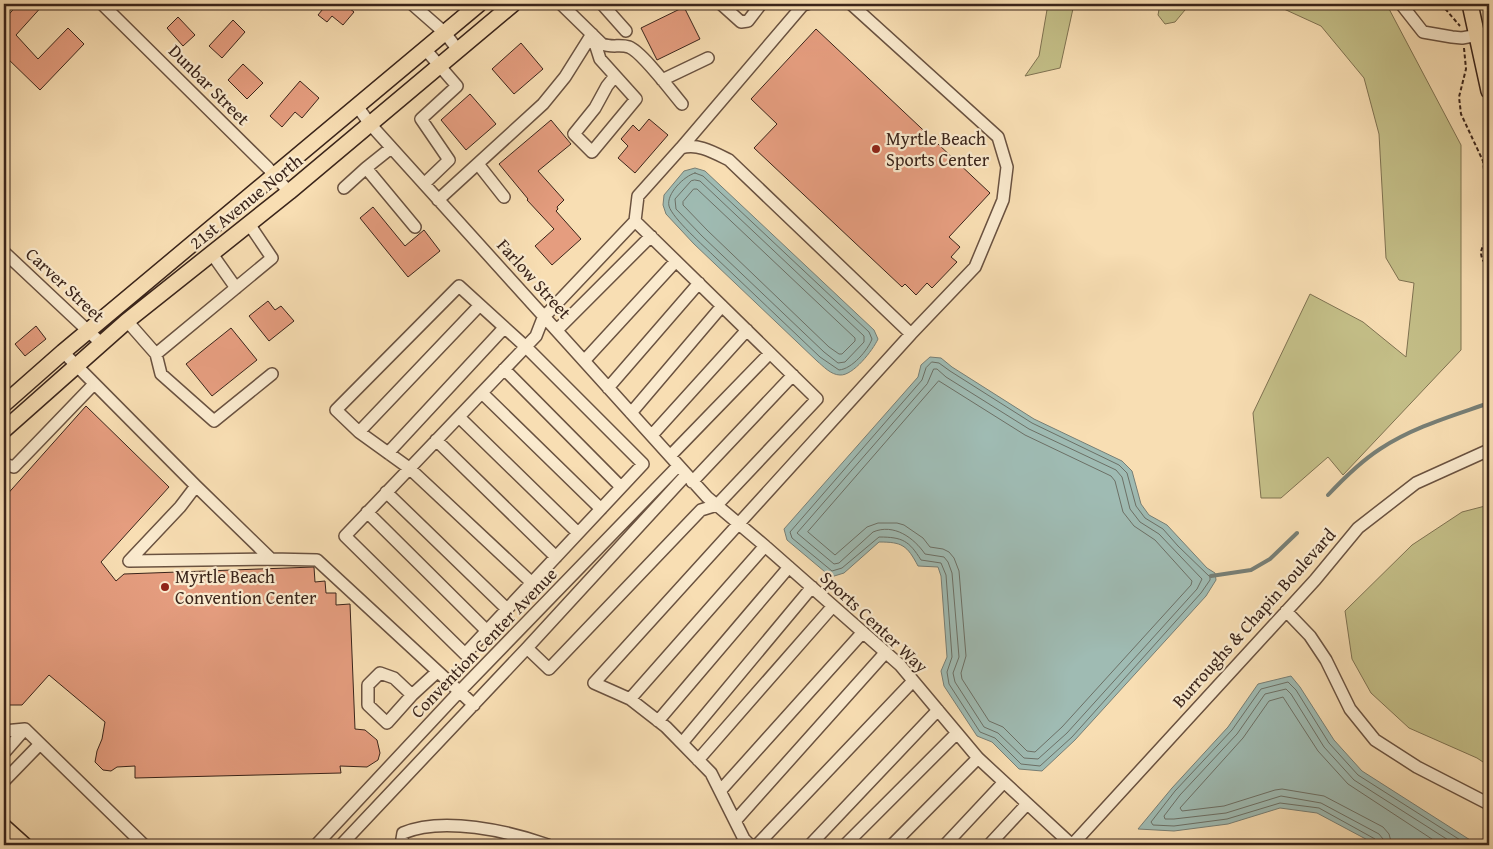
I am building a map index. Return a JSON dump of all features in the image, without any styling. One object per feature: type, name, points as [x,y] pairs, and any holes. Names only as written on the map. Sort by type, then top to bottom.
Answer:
[{"type":"main road","name":"21st Avenue North","points":[[4,404],[63,352],[480,4]]},
{"type":"main road","name":"21st Avenue North","points":[[4,430],[127,321],[289,192],[513,4]]},
{"type":"main road","points":[[1470,4],[1489,91]]},
{"type":"main road","points":[[4,827],[24,845]]},
{"type":"street","name":"Dunbar Street","points":[[102,4],[275,174],[289,192]]},
{"type":"street","points":[[412,4],[445,33],[458,50]]},
{"type":"street","points":[[561,4],[602,44],[611,47],[630,47],[645,60],[682,104]]},
{"type":"street","points":[[602,4],[626,31]]},
{"type":"street","points":[[721,4],[741,22],[748,21],[761,4]]},
{"type":"street","points":[[532,583],[409,468],[359,432],[336,410],[459,286],[526,347],[643,464],[601,508],[578,534],[532,583],[507,609],[465,654],[345,536],[386,492],[409,468],[436,440],[459,417],[504,369],[526,347],[536,336],[543,318],[635,221],[638,196],[803,5],[807,4]]},
{"type":"street","points":[[750,845],[744,838],[710,773],[682,743],[630,699],[594,683],[911,334],[975,267],[1003,200],[1007,167],[998,137],[851,4]]},
{"type":"street","points":[[1401,4],[1424,32],[1452,38],[1476,35],[1489,23]]},
{"type":"street","points":[[592,34],[600,59],[636,99],[592,152],[574,134],[595,108],[615,76]]},
{"type":"street","points":[[438,200],[543,104],[565,77],[592,34]]},
{"type":"street","points":[[424,184],[449,160],[421,119],[457,86],[425,49]]},
{"type":"street","points":[[662,80],[708,58]]},
{"type":"street","name":"Farlow Street","points":[[357,106],[391,148],[685,474]]},
{"type":"street","points":[[681,148],[691,145],[711,151],[729,160],[911,334]]},
{"type":"street","points":[[344,188],[391,148]]},
{"type":"street","points":[[478,164],[504,197]]},
{"type":"street","points":[[366,168],[414,226]]},
{"type":"street","points":[[528,648],[549,669],[702,510],[717,505],[818,399],[635,221]]},
{"type":"street","points":[[156,354],[272,258],[249,224]]},
{"type":"street","points":[[557,330],[651,236]]},
{"type":"street","name":"Carver Street","points":[[4,252],[102,344]]},
{"type":"street","points":[[212,254],[236,288]]},
{"type":"street","points":[[584,361],[676,261]]},
{"type":"street","points":[[608,388],[699,283]]},
{"type":"street","points":[[359,432],[479,306]]},
{"type":"street","points":[[631,412],[722,306]]},
{"type":"street","points":[[127,321],[156,354],[161,374],[214,420],[272,374]]},
{"type":"street","points":[[388,453],[504,328]]},
{"type":"street","points":[[652,436],[747,330]]},
{"type":"street","points":[[63,352],[271,560]]},
{"type":"street","points":[[670,456],[770,353]]},
{"type":"street","points":[[504,369],[621,487]]},
{"type":"street","points":[[685,474],[793,375]]},
{"type":"street","points":[[4,464],[14,467],[94,384]]},
{"type":"street","points":[[482,393],[601,508]]},
{"type":"street","points":[[459,417],[578,534]]},
{"type":"street","points":[[436,440],[556,557]]},
{"type":"street","name":"Burroughs & Chapin Boulevard","points":[[1072,845],[1286,611],[1358,528],[1416,483],[1489,450]]},
{"type":"street","name":"Sports Center Way","points":[[685,474],[717,505],[900,664],[978,758],[1072,845]]},
{"type":"street","name":"Convention Center Avenue","points":[[341,845],[528,648],[685,474]]},
{"type":"street","name":"Convention Center Avenue","points":[[316,845],[459,692],[685,474]]},
{"type":"street","points":[[196,486],[180,507],[130,561],[317,560],[474,705]]},
{"type":"street","points":[[386,492],[507,609]]},
{"type":"street","points":[[367,512],[487,631]]},
{"type":"street","points":[[630,699],[765,546]]},
{"type":"street","points":[[658,721],[789,567]]},
{"type":"street","points":[[682,743],[812,587]]},
{"type":"street","points":[[698,760],[833,606]]},
{"type":"street","points":[[1286,611],[1310,636],[1326,660],[1350,709],[1375,740],[1417,767],[1489,804]]},
{"type":"street","points":[[720,791],[863,632]]},
{"type":"street","points":[[735,821],[886,652]]},
{"type":"street","points":[[412,695],[437,672]]},
{"type":"street","points":[[757,845],[913,681]]},
{"type":"street","points":[[810,845],[938,710]]},
{"type":"street","points":[[4,753],[25,729]]},
{"type":"street","points":[[4,730],[25,729],[144,845]]},
{"type":"street","points":[[845,845],[957,733]]},
{"type":"street","points":[[4,781],[40,744]]},
{"type":"street","points":[[892,845],[978,758]]},
{"type":"street","points":[[945,845],[1004,782]]},
{"type":"street","points":[[989,845],[1027,804]]},
{"type":"street","points":[[400,845],[403,833],[414,828],[461,825],[525,837],[548,845]]},
{"type":"path","points":[[1441,4],[1460,25],[1476,35],[1459,97],[1461,114],[1482,161],[1489,212]]},
{"type":"path","points":[[1489,236],[1481,249],[1481,258],[1489,269]]},
{"type":"shaded area","points":[[1048,4],[1074,4],[1060,68],[1025,76],[1039,56]]},
{"type":"shaded area","points":[[1160,4],[1188,4],[1175,22],[1165,24],[1158,15]]},
{"type":"shaded area","points":[[1273,4],[1386,4],[1388,7],[1461,145],[1461,350],[1343,475],[1328,457],[1281,498],[1261,498],[1253,413],[1310,294],[1363,322],[1406,357],[1414,283],[1399,280],[1386,258],[1379,134],[1364,78],[1321,26]]},
{"type":"shaded area","points":[[1489,505],[1489,766],[1477,758],[1409,728],[1371,693],[1352,659],[1345,611],[1412,545],[1462,512]]},
{"type":"water","points":[[695,168],[705,171],[874,330],[878,339],[867,355],[851,371],[840,375],[833,374],[825,368],[694,244],[666,214],[663,205],[664,195],[684,171]]},
{"type":"water","points":[[930,357],[941,358],[1034,419],[1122,461],[1132,471],[1141,504],[1149,515],[1167,525],[1207,568],[1215,573],[1216,580],[1206,596],[1075,740],[1042,771],[1019,769],[992,742],[977,736],[944,686],[941,671],[947,657],[941,576],[938,567],[918,566],[903,546],[879,542],[844,573],[831,577],[787,540],[784,529],[918,377],[921,365]]},
{"type":"water","points":[[1291,676],[1334,740],[1362,771],[1478,845],[1377,845],[1317,813],[1280,808],[1228,824],[1174,831],[1138,829],[1172,788],[1228,727],[1258,684]]},
{"type":"building","points":[[18,4],[44,4],[16,35],[38,59],[68,28],[84,44],[40,90],[4,55],[4,20]]},
{"type":"building","points":[[327,4],[344,4],[354,12],[343,25],[332,16],[327,22],[318,15]]},
{"type":"building","points":[[684,7],[700,39],[657,60],[641,28]]},
{"type":"building","points":[[178,17],[195,35],[183,46],[167,28]]},
{"type":"building","points":[[233,20],[245,32],[222,58],[209,46]]},
{"type":"building","name":"Myrtle Beach Sports Center","points":[[816,29],[990,193],[949,237],[960,247],[951,257],[957,262],[932,288],[927,283],[916,295],[905,284],[902,287],[754,148],[777,124],[751,99]]},
{"type":"building","points":[[521,43],[543,69],[514,94],[492,69]]},
{"type":"building","points":[[243,64],[263,83],[247,99],[228,80]]},
{"type":"building","points":[[300,81],[319,98],[302,118],[295,112],[282,127],[270,116]]},
{"type":"building","points":[[470,94],[496,124],[466,150],[441,120]]},
{"type":"building","points":[[649,119],[668,135],[635,173],[618,158],[628,146],[621,139],[633,125],[639,131]]},
{"type":"building","points":[[551,120],[571,144],[538,171],[564,200],[557,207],[556,211],[581,239],[552,265],[535,246],[554,229],[527,200],[499,164]]},
{"type":"building","points":[[373,207],[405,246],[424,230],[440,251],[408,277],[360,218]]},
{"type":"building","points":[[268,301],[275,310],[281,306],[294,321],[269,341],[249,316]]},
{"type":"building","points":[[36,326],[46,339],[25,356],[15,344]]},
{"type":"building","points":[[231,328],[257,360],[212,396],[186,364]]},
{"type":"building","name":"Myrtle Beach Convention Center","points":[[86,406],[169,487],[101,562],[116,581],[124,574],[314,567],[315,582],[325,581],[326,593],[336,593],[336,605],[350,604],[355,729],[365,730],[377,740],[380,753],[378,760],[367,767],[340,766],[341,773],[135,778],[135,766],[117,767],[111,771],[103,770],[95,762],[105,722],[49,675],[22,705],[4,705],[4,498]]},
{"type":"waterway","points":[[1328,495],[1359,465],[1393,441],[1433,423],[1489,403]]},
{"type":"waterway","points":[[1211,576],[1251,570],[1270,559],[1297,533]]},
{"type":"place","name":"Myrtle Beach Sports Center","points":[[876,149]]},
{"type":"place","name":"Myrtle Beach Convention Center","points":[[165,587]]}]
